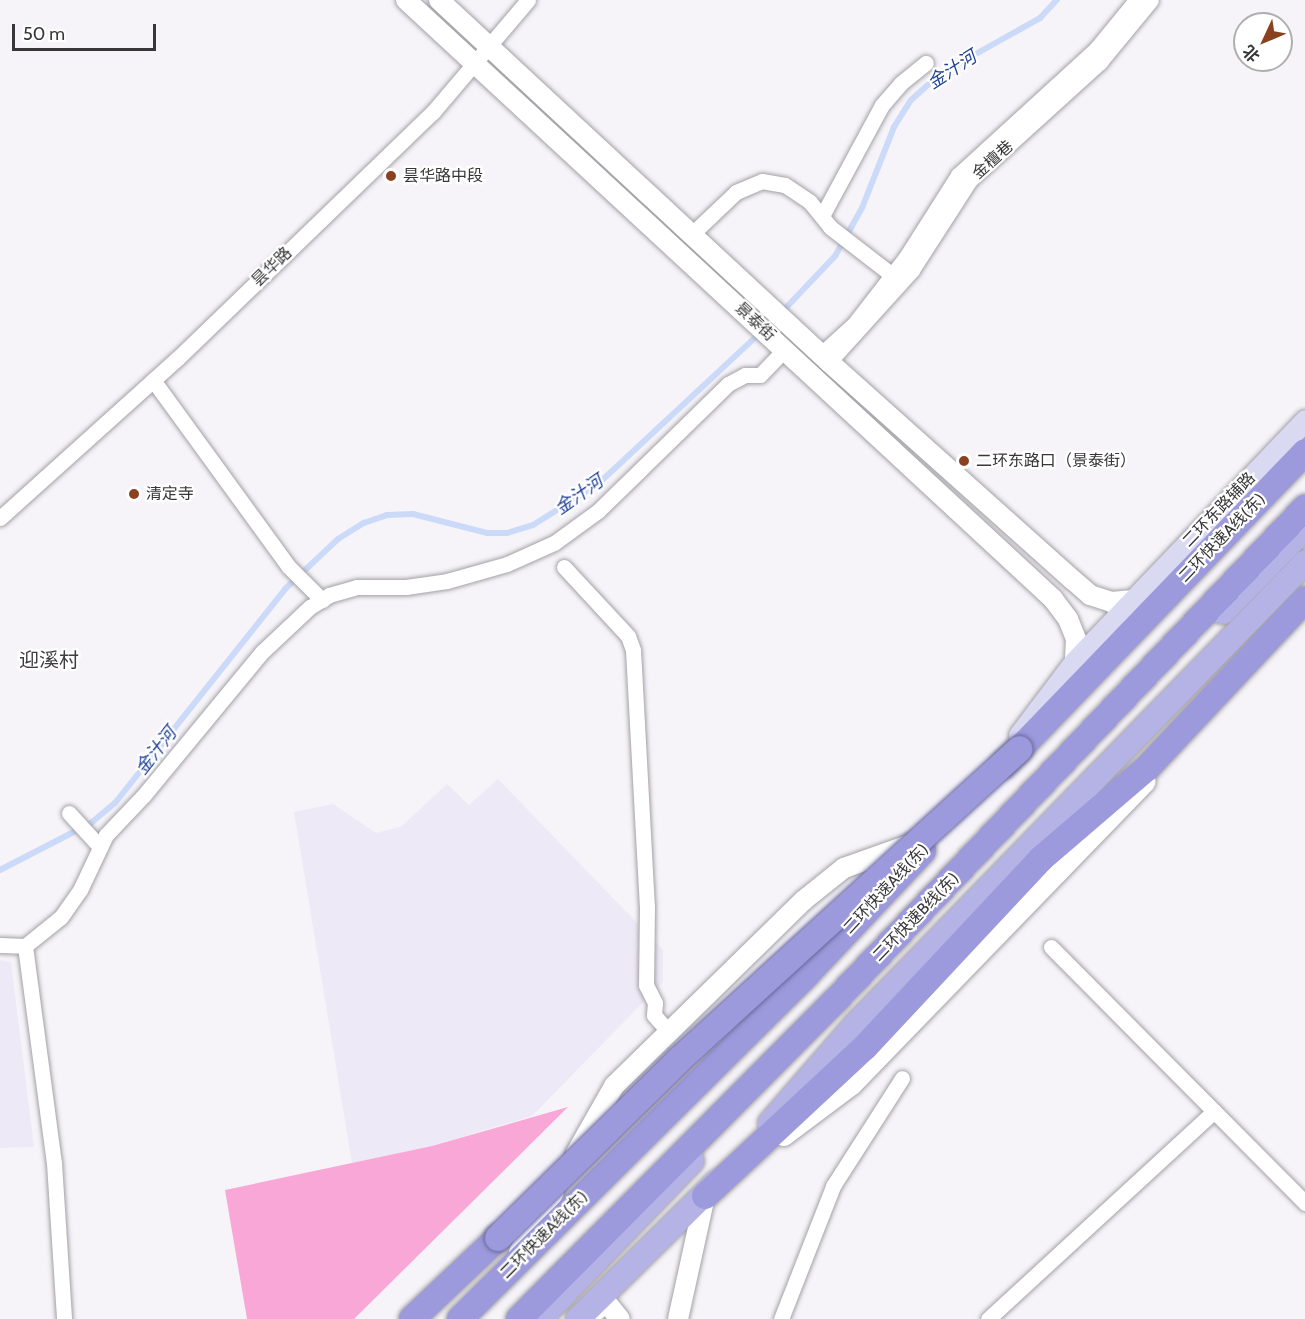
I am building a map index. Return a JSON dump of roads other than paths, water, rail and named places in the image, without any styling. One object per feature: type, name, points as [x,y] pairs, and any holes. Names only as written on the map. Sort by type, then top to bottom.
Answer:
[{"type":"highway","name":"二环快速A线(东)","points":[[459,1319],[807,974],[1019,749],[1305,452]]},
{"type":"highway","name":"二环快速B线(东)","points":[[519,1319],[834,1002],[1305,508]]},
{"type":"highway","points":[[705,1196],[865,1047],[1042,858],[1147,768],[1305,600]]},
{"type":"highway","points":[[411,1319],[686,1053],[1019,749]]},
{"type":"main road","name":"二环东路辅路","points":[[511,1267],[930,837],[1029,723],[1075,660],[1305,420]]},
{"type":"main road","points":[[546,1313],[858,986],[1305,528]]},
{"type":"main road","points":[[578,1319],[705,1196],[856,1024],[1305,563]]},
{"type":"street","name":"景泰街","points":[[406,0],[1053,599],[1068,619],[1076,639],[1075,660]]},
{"type":"street","name":"景泰街","points":[[439,0],[693,233],[825,358],[1090,595],[1111,602],[1134,600]]},
{"type":"street","name":"昙华路","points":[[0,518],[153,380],[434,112],[528,0]]},
{"type":"street","name":"金檀巷","points":[[825,358],[892,275],[957,175],[1096,49],[1136,0]]},
{"type":"street","name":"金檀巷","points":[[825,358],[912,270],[970,180],[1100,62],[1151,0]]},
{"type":"street","points":[[826,222],[882,105],[901,83],[926,63]]},
{"type":"street","points":[[693,233],[736,192],[762,181],[785,185],[810,202],[826,222],[892,275]]},
{"type":"street","points":[[0,945],[25,946],[61,916],[80,890],[106,835],[144,795],[255,660],[322,600],[357,588],[406,587],[447,580],[507,564],[554,543],[598,511],[728,384],[745,375],[760,375],[782,346]]},
{"type":"street","points":[[153,380],[289,567],[322,600]]},
{"type":"street","points":[[564,567],[628,636],[633,650],[647,906],[646,985],[655,1003],[654,1015],[669,1032]]},
{"type":"street","points":[[678,1319],[705,1196],[852,1085],[1076,857],[1305,614]]},
{"type":"street","points":[[69,813],[100,847]]},
{"type":"street","points":[[459,1319],[511,1267],[614,1086],[804,900],[844,868],[930,837]]},
{"type":"street","points":[[25,946],[54,1163],[64,1319]]},
{"type":"street","points":[[1051,947],[1305,1203]]},
{"type":"street","points":[[781,1319],[833,1186],[902,1078]]},
{"type":"street","points":[[988,1319],[1214,1111]]},
{"type":"street","points":[[593,1319],[602,1297],[620,1319]]},
{"type":"waterway","name":"金汁河","points":[[781,313],[835,256],[862,208],[894,127],[911,100],[940,74],[1040,18],[1057,0]]},
{"type":"waterway","name":"金汁河","points":[[0,870],[91,823],[115,803],[285,589],[338,539],[364,523],[387,515],[413,514],[487,533],[507,533],[533,525],[597,485],[760,333]]},
{"type":"place","name":"昙华路中段","points":[[391,176]]},
{"type":"place","name":"二环东路口（景泰街）","points":[[964,461]]},
{"type":"place","name":"清定寺","points":[[134,494]]},
{"type":"district","name":"迎溪村","points":[[49,660]]}]
